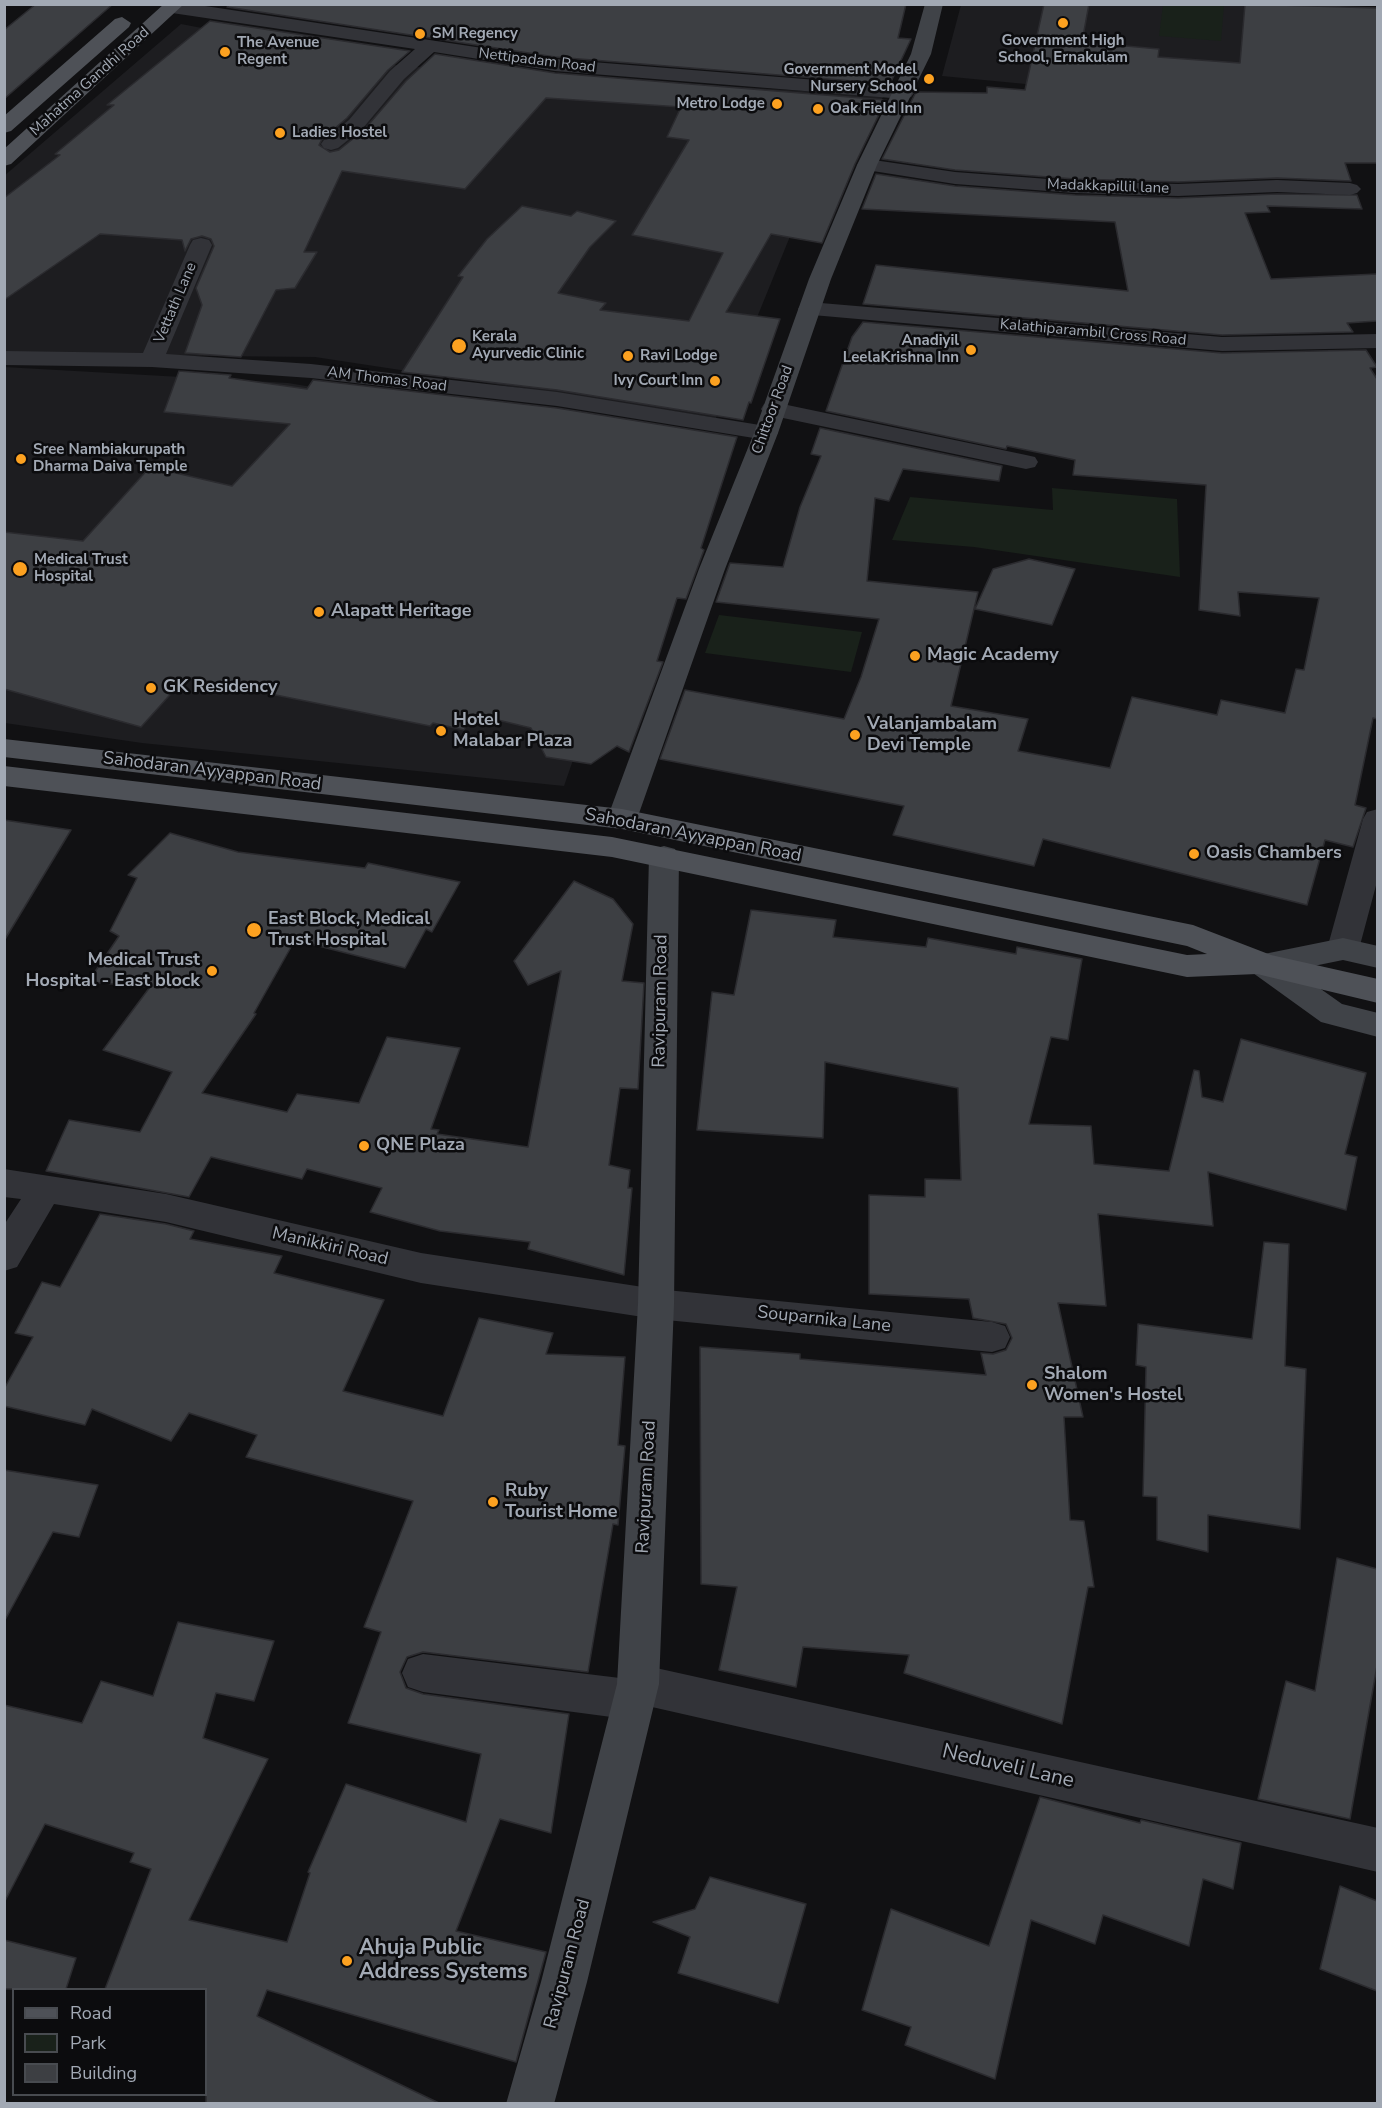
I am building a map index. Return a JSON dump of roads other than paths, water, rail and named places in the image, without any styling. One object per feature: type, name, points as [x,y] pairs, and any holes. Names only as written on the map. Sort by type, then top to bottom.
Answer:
[{"type":"main road","name":"Chittoor Road","points":[[622,819],[712,568],[766,433],[809,309],[867,165],[921,54],[934,4]]},
{"type":"main road","name":"Mahatma Gandhi Road","points":[[4,160],[168,5]]},
{"type":"main road","name":"Mahatma Gandhi Road","points":[[4,127],[135,12]]},
{"type":"main road","name":"Sahodaran Ayyappan Road","points":[[4,748],[622,819],[1193,936],[1264,964],[1377,991]]},
{"type":"main road","name":"Sahodaran Ayyappan Road","points":[[4,776],[612,847],[1187,966],[1264,964]]},
{"type":"main road","name":"Ravipuram Road","points":[[530,2103],[564,1982],[636,1692],[656,1304],[664,856]]},
{"type":"main road","points":[[1264,964],[1343,950],[1377,957]]},
{"type":"main road","points":[[1264,964],[1332,1014],[1377,1025]]},
{"type":"street","name":"Nettipadam Road","points":[[168,5],[555,65],[904,93]]},
{"type":"street","points":[[331,144],[356,124],[397,75],[429,47]]},
{"type":"street","name":"Madakkapillil lane","points":[[867,165],[955,178],[1075,187],[1178,190],[1277,186],[1350,189]]},
{"type":"street","name":"Vettath Lane","points":[[152,360],[201,245]]},
{"type":"street","name":"Kalathiparambil Cross Road","points":[[809,309],[1222,344],[1377,341]]},
{"type":"street","name":"AM Thomas Road","points":[[4,358],[152,360],[311,371],[557,399],[766,433]]},
{"type":"street","points":[[773,409],[1026,462]]},
{"type":"street","points":[[1343,950],[1377,819]]},
{"type":"street","name":"Manikkiri Road","points":[[4,1183],[166,1208],[421,1268],[656,1304]]},
{"type":"street","points":[[4,1257],[45,1189]]},
{"type":"street","name":"Souparnika Lane","points":[[656,1304],[992,1337]]},
{"type":"street","name":"Neduveli Lane","points":[[423,1673],[636,1692],[1377,1850]]},
{"type":"place","name":"Government High School, Ernakulam","points":[[1063,23]]},
{"type":"place","name":"SM Regency","points":[[420,34]]},
{"type":"place","name":"The Avenue Regent","points":[[225,52]]},
{"type":"place","name":"Government Model Nursery School","points":[[929,79]]},
{"type":"place","name":"Metro Lodge","points":[[777,104]]},
{"type":"place","name":"Oak Field Inn","points":[[818,109]]},
{"type":"place","name":"Ladies Hostel","points":[[280,133]]},
{"type":"place","name":"Kerala Ayurvedic Clinic","points":[[459,346]]},
{"type":"place","name":"Anadiyil LeelaKrishna Inn","points":[[971,350]]},
{"type":"place","name":"Ravi Lodge","points":[[628,356]]},
{"type":"place","name":"Ivy Court Inn","points":[[715,381]]},
{"type":"place","name":"Sree Nambiakurupath Dharma Daiva Temple","points":[[21,459]]},
{"type":"place","name":"Medical Trust Hospital","points":[[20,569]]},
{"type":"place","name":"Alapatt Heritage","points":[[319,612]]},
{"type":"place","name":"Magic Academy","points":[[915,656]]},
{"type":"place","name":"GK Residency","points":[[151,688]]},
{"type":"place","name":"Hotel Malabar Plaza","points":[[441,731]]},
{"type":"place","name":"Valanjambalam Devi Temple","points":[[855,735]]},
{"type":"place","name":"Oasis Chambers","points":[[1194,854]]},
{"type":"place","name":"East Block, Medical Trust Hospital","points":[[254,930]]},
{"type":"place","name":"Medical Trust Hospital - East block","points":[[212,971]]},
{"type":"place","name":"QNE Plaza","points":[[364,1146]]},
{"type":"place","name":"Shalom Women's Hostel","points":[[1032,1385]]},
{"type":"place","name":"Ruby Tourist Home","points":[[493,1502]]},
{"type":"place","name":"Ahuja Public Address Systems","points":[[347,1961]]}]
